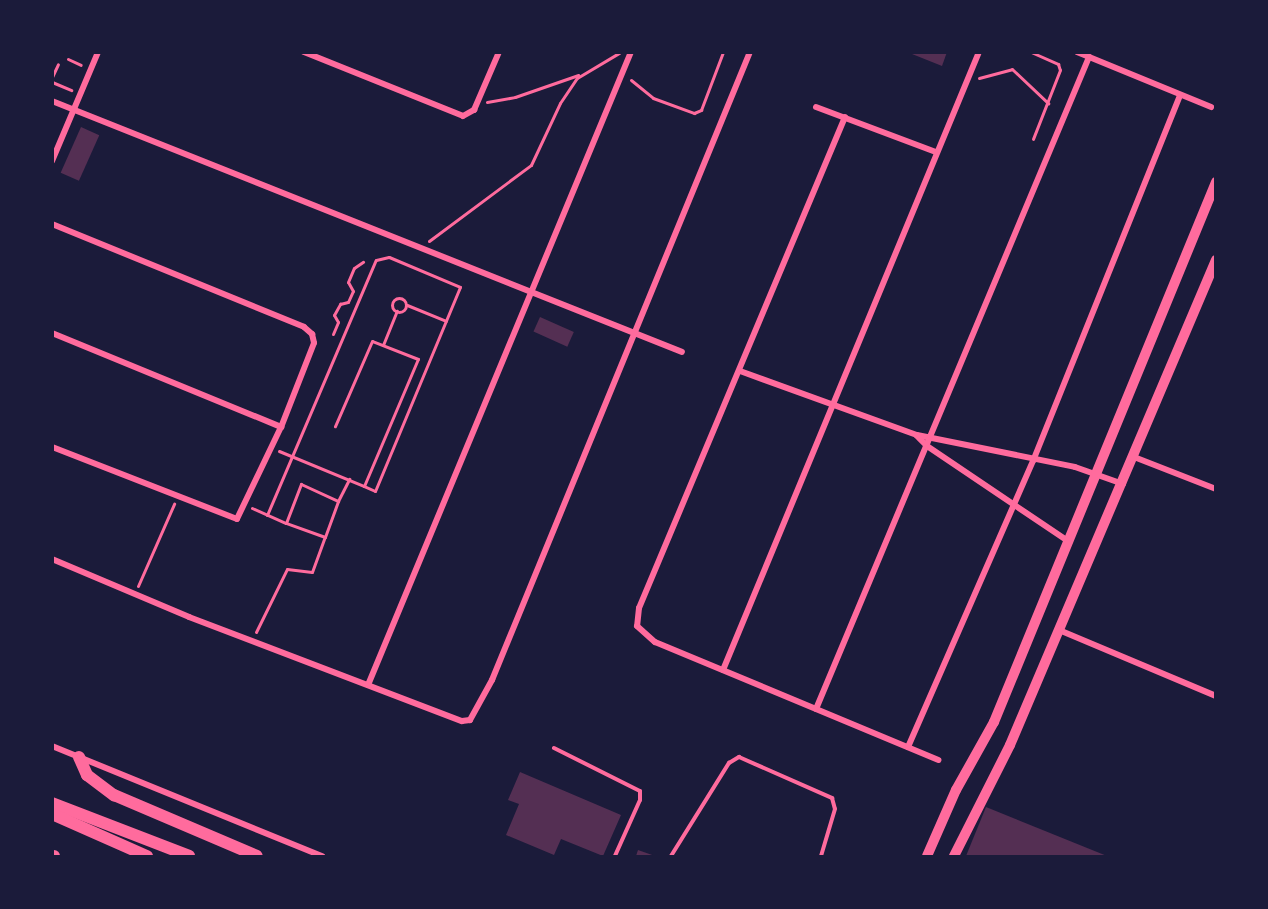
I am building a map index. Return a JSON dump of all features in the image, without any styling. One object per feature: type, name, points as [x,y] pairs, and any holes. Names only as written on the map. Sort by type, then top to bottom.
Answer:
[{"type":"main road","points":[[79,757],[87,775],[114,795],[257,856]]},
{"type":"main road","points":[[52,803],[189,856]]},
{"type":"main road","points":[[52,813],[147,856]]},
{"type":"street","points":[[52,161],[98,52]]},
{"type":"street","points":[[304,52],[466,116],[478,103],[499,52]]},
{"type":"street","points":[[368,685],[631,52]]},
{"type":"street","points":[[52,560],[252,641],[462,721],[470,720],[492,680],[750,52]]},
{"type":"street","points":[[723,670],[836,405],[936,152],[979,52]]},
{"type":"street","points":[[1077,52],[1179,97],[1211,107]]},
{"type":"street","points":[[816,709],[1089,57]]},
{"type":"street","points":[[908,747],[1033,461],[1179,97]]},
{"type":"street","points":[[52,101],[682,352]]},
{"type":"street","points":[[816,107],[936,152]]},
{"type":"street","points":[[845,117],[639,608],[637,626],[655,642],[938,760]]},
{"type":"street","points":[[927,856],[956,790],[994,722],[1215,182]]},
{"type":"street","points":[[52,224],[304,327],[312,334],[312,352],[281,427],[240,516],[234,519],[52,447]]},
{"type":"street","points":[[954,856],[1010,745],[1134,458],[1215,260]]},
{"type":"street","points":[[52,333],[281,427]]},
{"type":"street","points":[[740,371],[917,435],[1095,474],[1123,484]]},
{"type":"street","points":[[917,435],[927,446],[1014,502],[1068,541]]},
{"type":"street","points":[[1134,458],[1215,489]]},
{"type":"street","points":[[1059,630],[1215,696]]},
{"type":"street","points":[[52,746],[322,856]]},
{"type":"lane","points":[[554,748],[640,791],[640,800],[615,856]]},
{"type":"lane","points":[[672,856],[729,763],[739,758],[832,798],[835,809],[821,856]]},
{"type":"path","points":[[478,103],[515,97],[582,74],[604,59],[624,52]]},
{"type":"path","points":[[631,81],[653,98],[694,112],[701,110],[711,89],[723,52]]},
{"type":"path","points":[[1031,52],[1060,67],[1034,139]]},
{"type":"path","points":[[52,76],[58,64]]},
{"type":"path","points":[[972,76],[986,79],[1012,69],[1048,102]]},
{"type":"path","points":[[419,247],[531,165],[560,103],[582,74]]},
{"type":"path","points":[[52,82],[81,94]]},
{"type":"path","points":[[267,515],[292,455],[376,260],[389,257],[460,287],[375,491],[292,455],[271,448]]},
{"type":"path","points":[[333,334],[339,322],[334,315],[340,304],[348,302],[352,291],[348,282],[354,268],[363,262]]},
{"type":"path","points":[[397,311],[392,304],[396,298],[403,298],[406,305],[446,321]]},
{"type":"path","points":[[397,311],[404,310],[406,305]]},
{"type":"path","points":[[383,345],[397,311]]},
{"type":"path","points":[[335,426],[372,341],[418,359],[364,486]]},
{"type":"path","points":[[252,641],[287,568],[312,572],[338,501],[349,479]]},
{"type":"path","points":[[286,523],[301,484],[338,501]]},
{"type":"path","points":[[135,593],[177,497]]},
{"type":"path","points":[[245,505],[325,537]]},
{"type":"building","points":[[907,52],[947,52],[942,66]]},
{"type":"building","points":[[81,127],[99,135],[79,181],[61,173]]},
{"type":"building","points":[[540,317],[574,332],[567,347],[533,332]]},
{"type":"building","points":[[520,772],[621,815],[603,856],[561,839],[554,855],[506,835],[519,804],[508,800]]},
{"type":"building","points":[[986,807],[1107,856],[966,856]]},
{"type":"building","points":[[638,850],[655,856],[636,856]]}]
